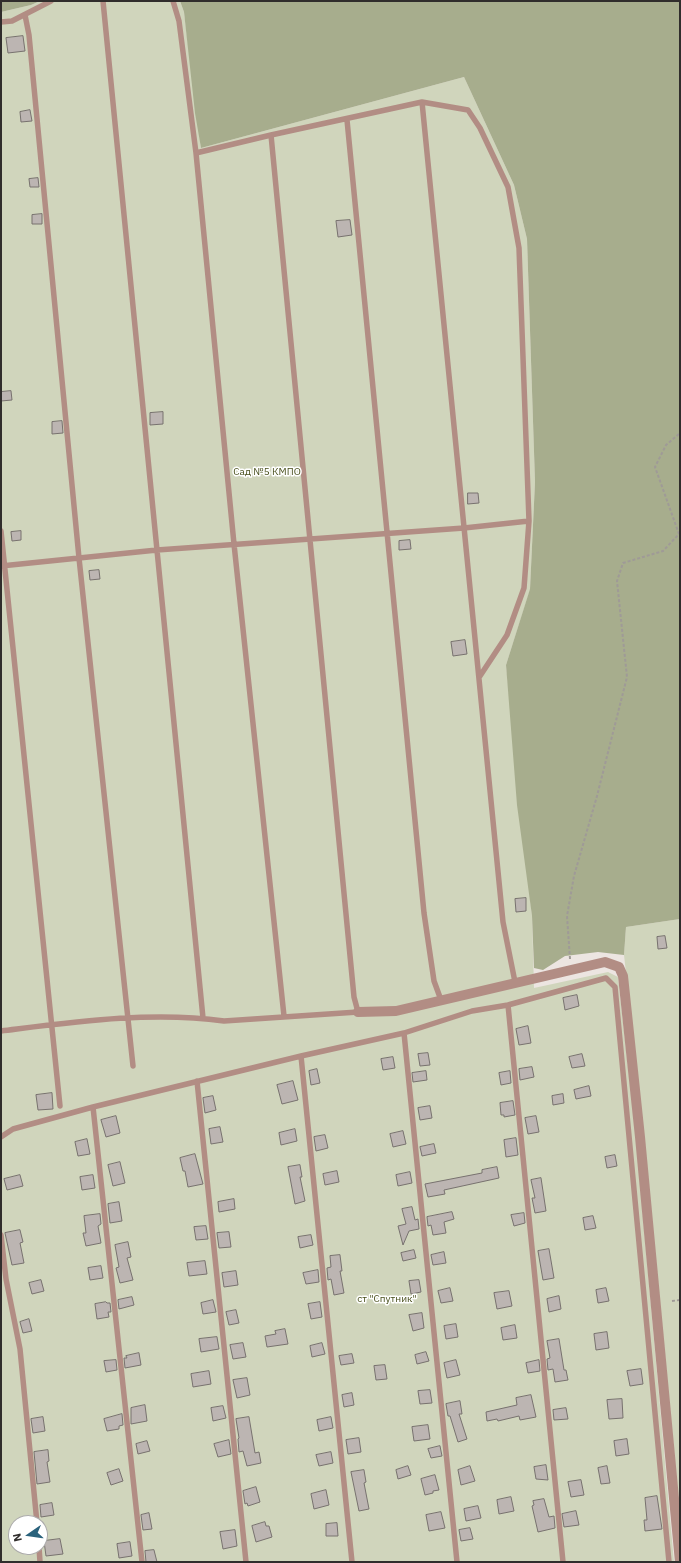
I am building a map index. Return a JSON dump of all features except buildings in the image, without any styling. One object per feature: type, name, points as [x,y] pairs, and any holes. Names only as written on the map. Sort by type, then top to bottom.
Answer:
[{"type":"street","points":[[358,1012],[396,1011],[605,962],[619,967],[623,976],[640,1137],[680,1562]]},
{"type":"lane","points":[[1,22],[12,21],[50,1]]},
{"type":"lane","points":[[104,1],[203,1018]]},
{"type":"lane","points":[[173,1],[179,20],[196,154],[234,544],[284,1016]]},
{"type":"lane","points":[[25,15],[29,35],[79,558],[133,1066]]},
{"type":"lane","points":[[196,154],[271,135],[347,120],[422,102],[468,110],[480,128],[508,187],[519,248],[529,521],[524,588],[507,635],[480,676]]},
{"type":"lane","points":[[422,102],[480,676],[503,922],[515,982]]},
{"type":"lane","points":[[347,120],[424,913],[434,981],[441,1000]]},
{"type":"lane","points":[[1,1031],[128,1018],[203,1018],[224,1021],[358,1012],[353,989],[271,135]]},
{"type":"lane","points":[[3,566],[157,550],[464,528],[529,521]]},
{"type":"lane","points":[[1,531],[3,566],[60,1106]]},
{"type":"lane","points":[[1,1137],[13,1129],[197,1081],[404,1033],[472,1011],[508,1005],[606,978],[615,987],[669,1562]]},
{"type":"lane","points":[[508,1005],[564,1562]]},
{"type":"lane","points":[[404,1033],[457,1562]]},
{"type":"lane","points":[[301,1056],[352,1562]]},
{"type":"lane","points":[[197,1081],[246,1562]]},
{"type":"lane","points":[[93,1108],[142,1562]]},
{"type":"lane","points":[[1,1235],[6,1279],[20,1349],[36,1515]]},
{"type":"path","points":[[571,970],[567,916],[574,876],[597,796],[627,677],[617,581],[623,564],[663,552],[679,534],[655,467],[666,445],[680,433]]},
{"type":"path","points":[[672,1301],[680,1300]]},
{"type":"green space","points":[[1,1],[40,1],[31,5],[1,12]]},
{"type":"green space","name":"Сад №5 КМПО","points":[[40,1],[180,1],[184,12],[201,148],[464,77],[514,185],[527,239],[535,482],[530,590],[506,665],[532,916],[534,988],[608,972],[618,977],[636,1139],[674,1562],[1,1562],[1,12],[31,5]]},
{"type":"green space","points":[[180,1],[680,1],[680,919],[626,927],[624,955],[598,952],[565,956],[543,970],[534,968],[532,916],[517,805],[506,665],[530,589],[535,482],[527,239],[514,185],[464,77],[201,148],[195,113],[184,12]]},
{"type":"green space","points":[[680,919],[680,1514],[644,1134],[624,955],[626,927]]},
{"type":"park label","name":"ст \"Спутник\"","points":[[387,1299]]}]
